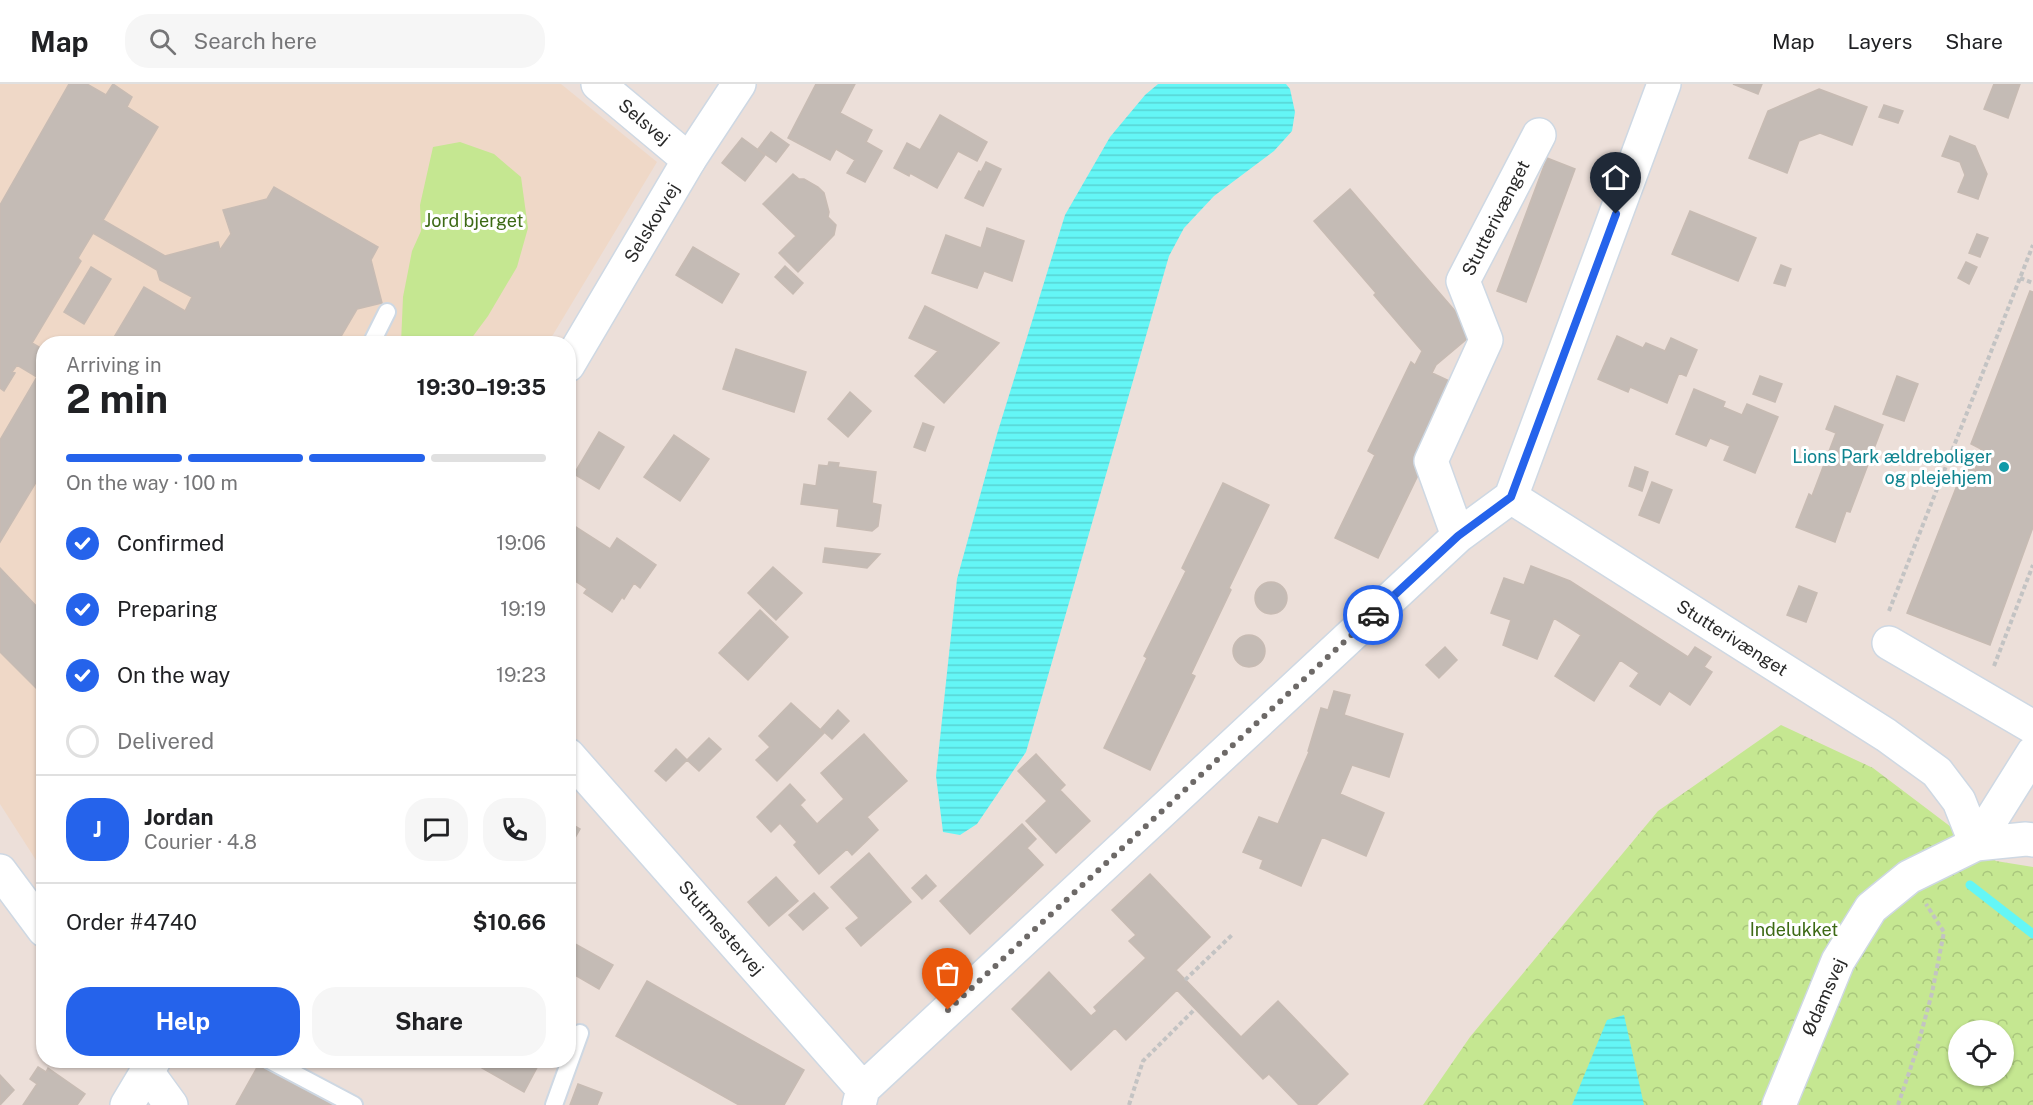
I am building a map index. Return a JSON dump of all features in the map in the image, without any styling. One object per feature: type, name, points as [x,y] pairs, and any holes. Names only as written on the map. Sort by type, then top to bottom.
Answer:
[{"type":"street","name":"Selsvej","points":[[598,84],[689,160]]},
{"type":"street","name":"Selskovvej","points":[[576,351],[689,160],[739,84]]},
{"type":"street","points":[[861,1097],[1458,536],[1511,497],[1664,84]]},
{"type":"street","name":"Stutterivænget","points":[[1458,536],[1431,461],[1486,340],[1463,281],[1539,135]]},
{"type":"street","name":"Stutterivænget","points":[[1511,497],[1886,735],[1937,772],[1959,801],[1976,844]]},
{"type":"street","points":[[1889,643],[2033,727]]},
{"type":"street","points":[[1976,844],[2033,753]]},
{"type":"street","name":"Stutmestervej","points":[[576,764],[861,1097]]},
{"type":"street","name":"Ødamsvej","points":[[1779,1105],[1838,961],[1871,908],[1910,877],[1976,844],[2033,840]]},
{"type":"street","points":[[0,871],[36,919]]},
{"type":"street","points":[[128,1105],[145,1068]]},
{"type":"street","points":[[149,1068],[171,1105]]},
{"type":"lane","points":[[375,336],[387,312]]},
{"type":"lane","points":[[576,1044],[580,1033]]},
{"type":"lane","points":[[285,1068],[354,1105]]},
{"type":"lane","points":[[554,1105],[567,1068]]},
{"type":"path","points":[[1889,643],[1885,620],[2033,245]]},
{"type":"path","points":[[2020,278],[2033,283]]},
{"type":"path","points":[[1953,448],[1978,457]]},
{"type":"path","points":[[1982,697],[2033,565]]},
{"type":"path","points":[[1898,1105],[1916,1052],[1932,993],[1944,932],[1910,877]]},
{"type":"path","points":[[1185,980],[1233,934]]},
{"type":"path","points":[[1129,1105],[1143,1061],[1195,1009]]},
{"type":"shaded area","points":[[0,84],[561,84],[657,162],[552,336],[36,336],[36,860],[0,804]]},
{"type":"green space","name":"Jord bjerget","points":[[460,142],[494,154],[521,177],[528,228],[517,267],[473,336],[401,336],[403,297],[412,251],[421,231],[420,205],[433,147]]},
{"type":"green space","name":"Indelukket","points":[[1781,725],[1873,768],[1996,861],[2033,867],[2033,1105],[1423,1105],[1470,1037],[1658,811]]},
{"type":"water","points":[[1158,84],[1286,84],[1290,89],[1295,112],[1292,131],[1274,151],[1214,196],[1184,228],[1169,256],[1026,752],[977,824],[960,835],[943,832],[936,776],[957,579],[997,434],[1065,215],[1110,137],[1145,95]]},
{"type":"water","points":[[1624,1015],[1644,1105],[1572,1105],[1607,1020]]},
{"type":"building","points":[[69,84],[87,84],[106,95],[113,84],[132,97],[127,107],[158,127],[103,220],[165,256],[218,242],[220,250],[231,234],[223,210],[267,199],[274,187],[378,247],[371,260],[382,303],[357,309],[341,336],[115,336],[144,287],[185,311],[192,297],[160,280],[157,270],[93,233],[78,258],[81,261],[32,343],[36,345],[36,376],[17,365],[4,391],[0,388],[0,205]]},
{"type":"building","points":[[816,84],[855,84],[840,113],[872,130],[866,142],[882,151],[865,182],[847,173],[855,160],[836,149],[830,160],[788,138]]},
{"type":"building","points":[[1733,84],[1762,84],[1758,94]]},
{"type":"building","points":[[1994,84],[2020,84],[2008,118],[1984,109]]},
{"type":"building","points":[[1819,89],[1867,107],[1852,145],[1820,133],[1799,141],[1787,173],[1749,158],[1768,111]]},
{"type":"building","points":[[1884,105],[1903,111],[1898,123],[1879,117]]},
{"type":"building","points":[[940,115],[987,142],[977,161],[958,151],[937,188],[910,173],[909,176],[894,168],[907,143],[920,150]]},
{"type":"building","points":[[771,132],[789,145],[776,162],[758,149]]},
{"type":"building","points":[[1950,136],[1975,146],[1987,174],[1978,199],[1958,192],[1965,175],[1960,162],[1942,156]]},
{"type":"building","points":[[742,138],[765,155],[745,181],[722,163]]},
{"type":"building","points":[[1547,158],[1575,169],[1526,302],[1497,291]]},
{"type":"building","points":[[986,162],[1001,169],[983,206],[965,198]]},
{"type":"building","points":[[793,174],[818,187],[824,193],[829,212],[828,217],[836,225],[834,235],[798,272],[779,253],[796,236],[763,204]]},
{"type":"building","points":[[1350,189],[1474,333],[1436,365],[1432,373],[1454,383],[1414,468],[1420,471],[1378,558],[1335,538],[1375,455],[1368,451],[1411,362],[1415,365],[1422,351],[1314,221]]},
{"type":"building","points":[[1690,211],[1756,238],[1738,281],[1672,254]]},
{"type":"building","points":[[987,228],[1024,241],[1012,281],[984,271],[977,288],[932,273],[946,235],[981,248]]},
{"type":"building","points":[[1977,234],[1988,238],[1980,257],[1969,253]]},
{"type":"building","points":[[693,247],[739,274],[722,303],[676,275]]},
{"type":"building","points":[[1966,262],[1977,267],[1969,284],[1958,278]]},
{"type":"building","points":[[1781,265],[1791,269],[1785,286],[1774,283]]},
{"type":"building","points":[[785,266],[803,283],[793,294],[775,277]]},
{"type":"building","points":[[91,267],[111,279],[84,324],[64,312]]},
{"type":"building","name":"Lions Park ældreboliger og plejehjem","points":[[2030,291],[2033,292],[2033,527],[1990,645],[1907,613],[1965,465],[1975,470],[1981,449],[1971,444]]},
{"type":"building","points":[[925,306],[999,343],[944,403],[915,376],[938,351],[909,338]]},
{"type":"building","points":[[1617,336],[1643,348],[1646,343],[1665,351],[1671,338],[1697,350],[1686,376],[1679,373],[1667,403],[1630,387],[1628,392],[1598,379]]},
{"type":"building","points":[[736,349],[806,372],[794,412],[723,389]]},
{"type":"building","points":[[1760,376],[1782,384],[1775,402],[1753,394]]},
{"type":"building","points":[[1897,376],[1918,384],[1904,421],[1883,414]]},
{"type":"building","points":[[36,379],[36,482],[0,542],[0,440]]},
{"type":"building","points":[[1694,389],[1725,402],[1723,407],[1742,415],[1747,404],[1778,417],[1755,473],[1724,460],[1730,446],[1710,438],[1706,446],[1676,434]]},
{"type":"building","points":[[850,392],[871,411],[848,437],[828,419]]},
{"type":"building","points":[[1835,406],[1883,425],[1850,512],[1846,511],[1835,542],[1796,527],[1809,494],[1812,496],[1836,433],[1826,429]]},
{"type":"building","points":[[923,423],[934,427],[925,451],[914,447]]},
{"type":"building","points":[[599,432],[624,447],[599,489],[576,475],[576,471]]},
{"type":"building","points":[[674,435],[709,459],[680,501],[644,477]]},
{"type":"building","points":[[829,462],[839,463],[838,467],[876,472],[872,503],[881,505],[878,526],[872,531],[837,526],[839,509],[801,504],[804,484],[816,486],[819,465],[828,466]]},
{"type":"building","points":[[1635,467],[1648,472],[1642,491],[1629,486]]},
{"type":"building","points":[[1652,482],[1672,490],[1659,523],[1639,515]]},
{"type":"building","points":[[1223,483],[1269,505],[1191,674],[1195,676],[1150,770],[1104,748],[1147,658],[1144,656],[1186,571],[1182,568]]},
{"type":"building","points":[[576,527],[610,549],[617,538],[656,565],[640,588],[634,583],[612,612],[584,593],[587,589],[576,581]]},
{"type":"building","points":[[825,548],[880,554],[867,568],[823,562]]},
{"type":"building","points":[[1531,566],[1570,581],[1688,657],[1695,647],[1711,657],[1704,667],[1712,672],[1690,705],[1669,691],[1660,705],[1630,686],[1639,673],[1620,660],[1594,701],[1555,676],[1581,635],[1554,618],[1537,659],[1503,645],[1511,620],[1491,613],[1504,578],[1524,585]]},
{"type":"building","points":[[773,567],[802,593],[776,620],[748,593]]},
{"type":"building","points":[[0,568],[36,606],[36,688],[0,652]]},
{"type":"building","points":[[1271,582],[1283,586],[1287,598],[1283,610],[1271,614],[1259,610],[1255,598],[1259,586]]},
{"type":"building","points":[[1799,586],[1817,593],[1806,622],[1787,615]]},
{"type":"building","points":[[760,610],[788,637],[748,680],[719,653]]},
{"type":"building","points":[[1249,635],[1261,639],[1265,651],[1261,663],[1249,667],[1237,663],[1233,651],[1237,639]]},
{"type":"building","points":[[1445,647],[1457,660],[1439,678],[1426,665]]},
{"type":"building","points":[[1334,691],[1350,695],[1344,715],[1403,734],[1389,777],[1352,765],[1340,794],[1384,813],[1366,856],[1322,837],[1301,886],[1260,868],[1263,860],[1243,852],[1259,817],[1278,824],[1309,752],[1321,708],[1328,710]]},
{"type":"building","points":[[791,703],[824,733],[777,781],[756,760],[770,747],[759,736]]},
{"type":"building","points":[[838,710],[849,721],[832,739],[821,729]]},
{"type":"building","points":[[864,734],[907,781],[867,817],[878,830],[852,855],[847,849],[819,874],[794,845],[797,842],[780,823],[771,832],[757,817],[790,784],[805,800],[800,805],[817,824],[844,799],[821,773]]},
{"type":"building","points":[[709,738],[721,749],[699,771],[687,760]]},
{"type":"building","points":[[676,749],[687,760],[666,781],[655,771]]},
{"type":"building","points":[[1036,754],[1065,785],[1060,790],[1090,821],[1056,853],[1026,821],[1047,801],[1018,771]]},
{"type":"building","points":[[1022,824],[1036,839],[1027,848],[1043,865],[970,934],[940,901]]},
{"type":"building","points":[[869,853],[911,902],[861,946],[846,928],[859,918],[831,887]]},
{"type":"building","points":[[1150,874],[1210,937],[1176,970],[1241,1037],[1278,1001],[1348,1074],[1316,1105],[1299,1105],[1269,1074],[1263,1079],[1177,990],[1126,1040],[1115,1028],[1071,1070],[1012,1009],[1049,972],[1091,1016],[1097,1011],[1094,1007],[1146,958],[1129,941],[1136,935],[1112,910]]},
{"type":"building","points":[[926,875],[936,886],[922,899],[912,888]]},
{"type":"building","points":[[776,877],[798,901],[769,926],[748,902]]},
{"type":"building","points":[[814,893],[828,908],[803,930],[789,915]]},
{"type":"building","points":[[576,944],[613,965],[599,989],[576,976]]},
{"type":"building","points":[[647,981],[804,1070],[784,1105],[739,1105],[616,1036]]},
{"type":"building","points":[[37,1068],[46,1072],[48,1068],[85,1094],[77,1105],[23,1105],[37,1084],[30,1079]]},
{"type":"building","points":[[257,1068],[271,1068],[336,1105],[236,1105]]},
{"type":"building","points":[[482,1068],[537,1068],[524,1092]]},
{"type":"building","points":[[0,1075],[14,1090],[0,1105]]},
{"type":"building","points":[[578,1084],[602,1093],[597,1105],[570,1105]]},
{"type":"waterway","points":[[1970,885],[2033,934]]},
{"type":"way so far","points":[[948,1010],[1373,615]]},
{"type":"place","name":"Lions Park ældreboliger og plejehjem","points":[[2004,467]]},
{"type":"route","points":[[1373,615],[1458,536],[1511,497],[1616,214]]}]
